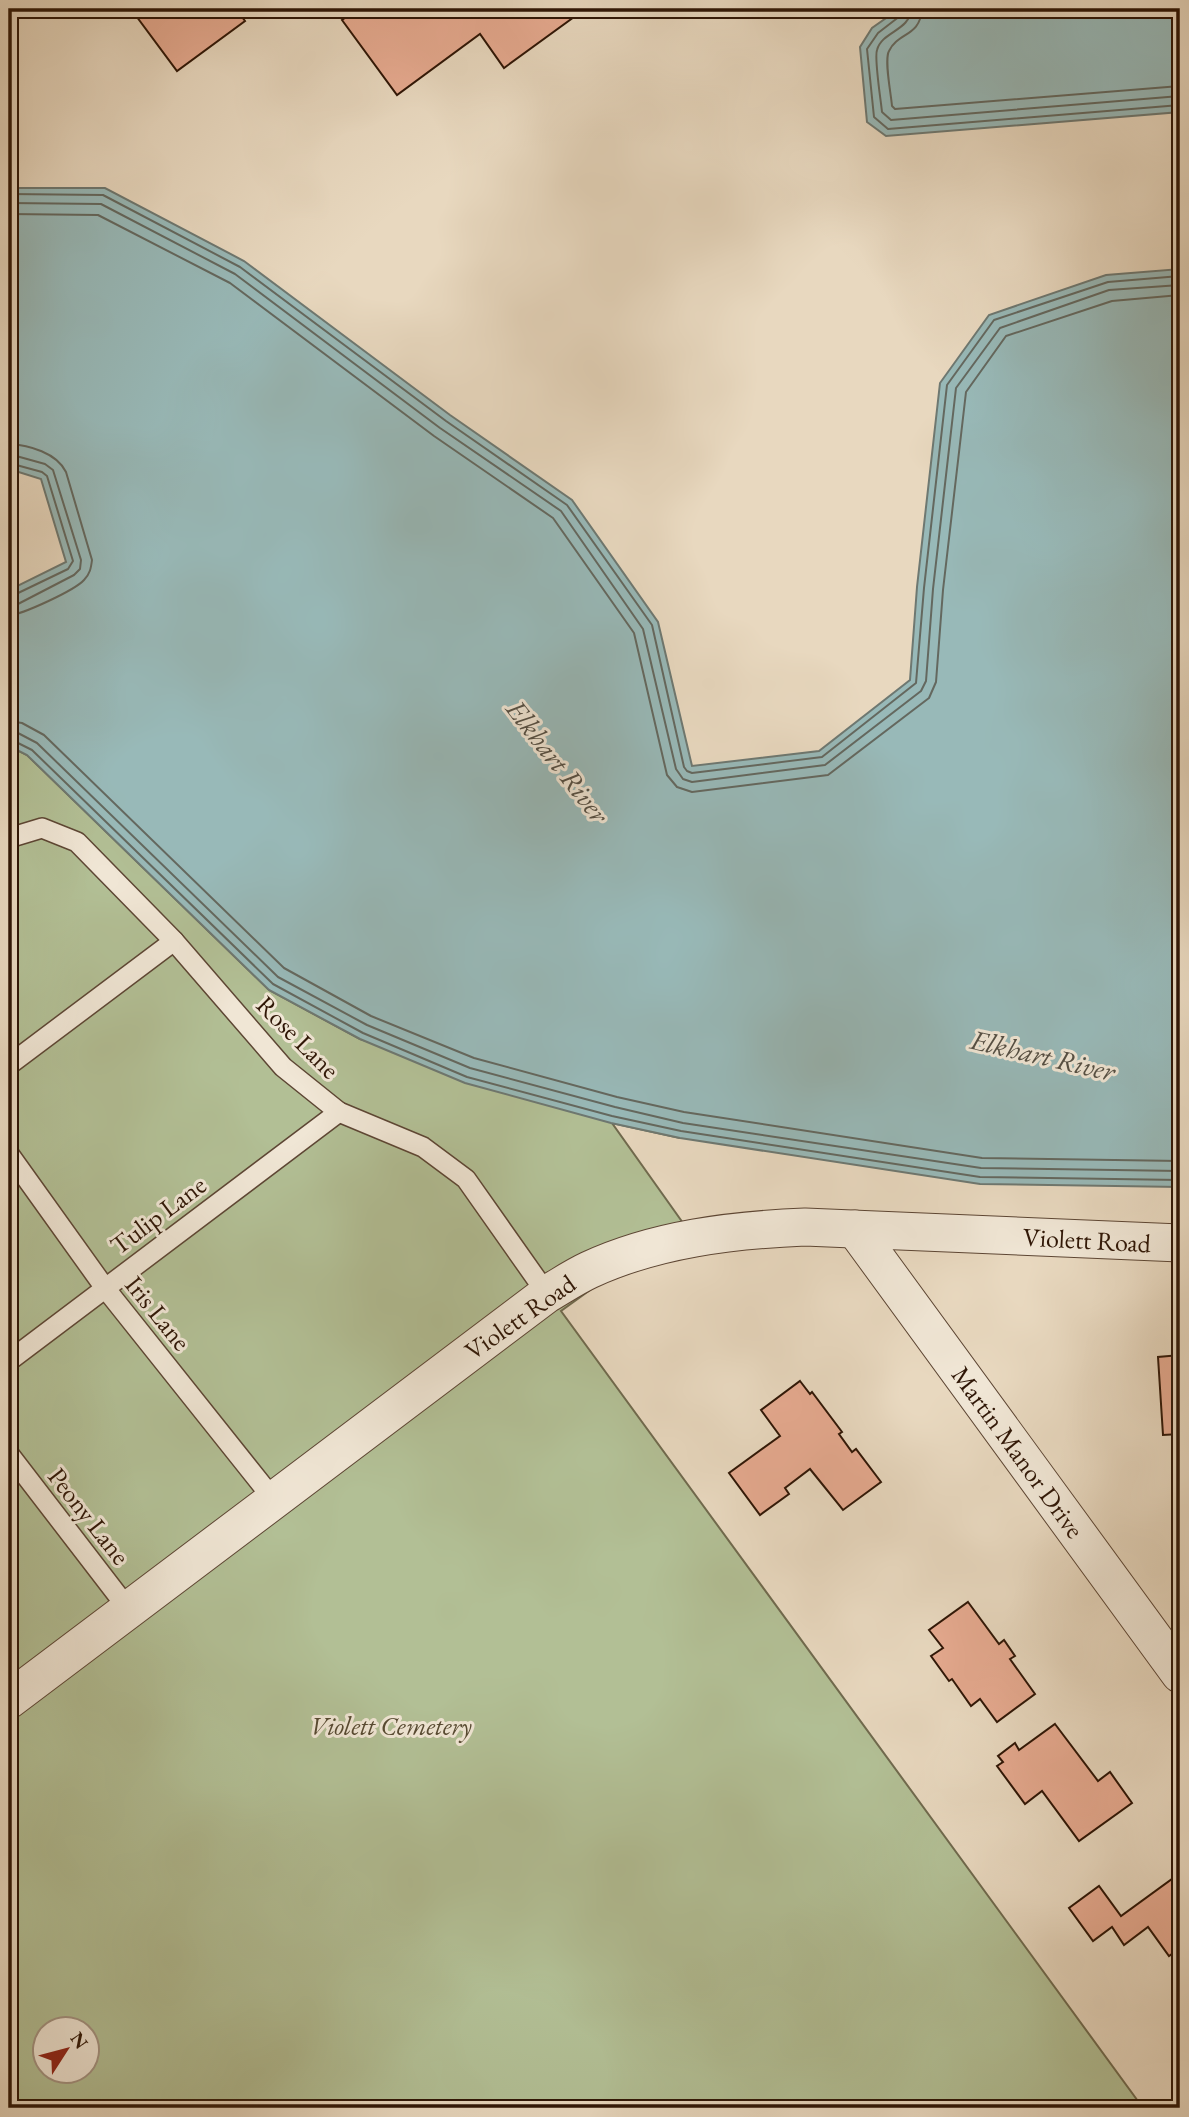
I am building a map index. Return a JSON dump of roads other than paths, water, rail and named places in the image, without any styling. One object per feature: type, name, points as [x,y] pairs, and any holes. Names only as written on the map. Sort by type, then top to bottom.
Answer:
[{"type":"street","name":"Violett Road","points":[[9,1700],[547,1294],[588,1270],[634,1252],[694,1238],[754,1229],[805,1227],[1180,1243]]},
{"type":"street","name":"Martin Manor Drive","points":[[855,1230],[1180,1674]]},
{"type":"lane","name":"Rose Lane","points":[[9,838],[42,828],[77,842],[174,941],[284,1067],[339,1112],[423,1147],[466,1179],[547,1294]]},
{"type":"lane","points":[[9,1065],[174,941]]},
{"type":"lane","name":"Tulip Lane","points":[[9,1361],[339,1112]]},
{"type":"lane","name":"Iris Lane","points":[[9,1154],[104,1288],[274,1500]]},
{"type":"lane","name":"Peony Lane","points":[[9,1454],[128,1610]]},
{"type":"water","points":[[899,9],[1180,9],[1180,112],[886,136],[867,122],[860,47],[872,28]]},
{"type":"water","name":"Elkhart River","points":[[9,188],[105,188],[244,261],[450,415],[572,500],[658,622],[692,766],[819,751],[910,680],[917,587],[940,383],[989,315],[1106,275],[1180,269],[1180,1187],[980,1184],[680,1138],[611,1123],[465,1083],[360,1039],[269,990],[27,755],[9,746],[9,590],[66,562],[41,479],[9,469]]},
{"type":"park label","name":"Violett Cemetery","points":[[391,1726]]}]
